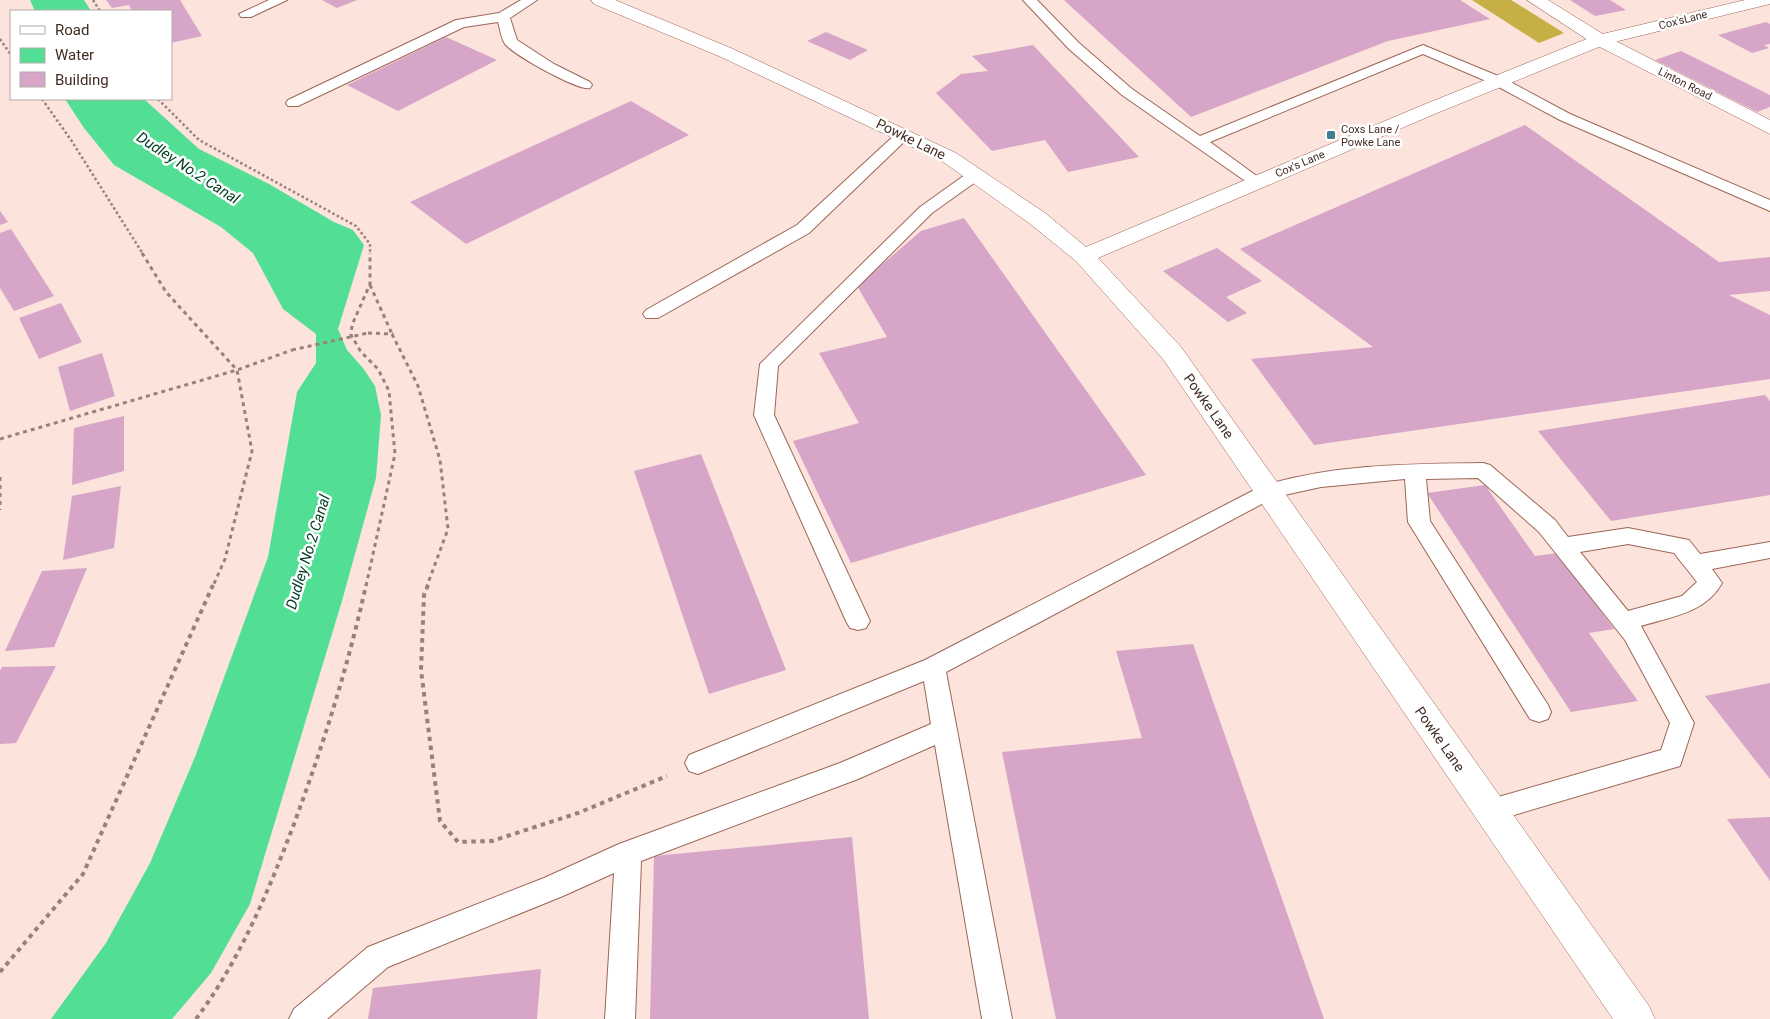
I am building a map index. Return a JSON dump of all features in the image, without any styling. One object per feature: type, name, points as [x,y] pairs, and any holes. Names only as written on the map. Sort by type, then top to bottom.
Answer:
[{"type":"street","name":"Powke Lane","points":[[600,0],[727,52],[949,156],[1037,218],[1084,256],[1172,353],[1636,1019]]},
{"type":"street","name":"Linton Road","points":[[1536,0],[1600,40],[1770,128]]},
{"type":"street","name":"Cox'sLane","points":[[1600,40],[1766,0]]},
{"type":"street","name":"Cox's Lane","points":[[1084,256],[1256,182],[1600,40]]},
{"type":"lane","points":[[246,14],[280,0]]},
{"type":"lane","points":[[293,103],[461,23],[482,18],[503,17],[530,0]]},
{"type":"lane","points":[[1030,0],[1074,46],[1127,92],[1256,182]]},
{"type":"lane","points":[[503,17],[511,42],[549,67],[585,85]]},
{"type":"lane","points":[[1198,142],[1423,49],[1498,81],[1566,117],[1770,206]]},
{"type":"lane","points":[[652,314],[803,229],[903,135]]},
{"type":"lane","points":[[858,621],[764,415],[769,364],[926,210],[975,174]]},
{"type":"lane","points":[[698,764],[933,667],[1269,491],[1320,479],[1382,472],[1483,470],[1548,526],[1624,621],[1633,633],[1682,723],[1671,758],[1490,810]]},
{"type":"lane","points":[[1415,471],[1418,522],[1539,712]]},
{"type":"lane","points":[[1564,546],[1628,536],[1681,546],[1711,583],[1689,603],[1624,621]]},
{"type":"lane","points":[[1695,563],[1770,550]]},
{"type":"lane","points":[[933,667],[997,1019]]},
{"type":"lane","points":[[304,1019],[378,957],[554,887],[628,852],[849,771],[945,729]]},
{"type":"lane","points":[[620,1019],[628,852]]},
{"type":"path","points":[[0,39],[10,54]]},
{"type":"path","points":[[0,972],[83,874],[225,559],[252,451],[237,370],[166,292],[71,140],[43,100]]},
{"type":"path","points":[[159,100],[198,140],[356,226],[370,244],[370,284],[352,325],[351,335],[361,352],[378,369],[389,391],[395,454],[351,652],[318,757],[269,890],[220,987],[196,1019]]},
{"type":"path","points":[[370,284],[418,386],[440,460],[448,529],[424,594],[421,670],[440,821],[458,842],[492,842],[578,813],[698,764]]},
{"type":"path","points":[[0,439],[237,370],[292,350],[368,333],[392,334]]},
{"type":"path","points":[[0,477],[0,510]]},
{"type":"shaded area","points":[[1472,0],[1511,0],[1564,33],[1539,43]]},
{"type":"water","points":[[30,0],[84,0],[90,10],[35,10]]},
{"type":"water","name":"Dudley No.2 Canal","points":[[66,100],[145,100],[199,149],[269,184],[334,222],[353,230],[364,245],[338,329],[347,350],[363,368],[375,386],[381,415],[376,478],[342,601],[250,904],[211,973],[172,1019],[51,1019],[106,943],[150,863],[195,757],[268,557],[297,392],[316,363],[316,334],[283,309],[253,253],[221,227],[114,165],[84,128]]},
{"type":"building","points":[[106,0],[180,0],[202,36],[172,43],[172,10],[132,10],[129,5],[112,8]]},
{"type":"building","points":[[322,0],[357,0],[337,8]]},
{"type":"building","points":[[1064,0],[1460,0],[1490,19],[1388,41],[1191,117]]},
{"type":"building","points":[[1570,0],[1610,0],[1626,10],[1595,16]]},
{"type":"building","points":[[1766,22],[1770,24],[1770,44],[1764,45],[1769,48],[1752,53],[1718,35]]},
{"type":"building","points":[[826,32],[868,50],[850,60],[807,41]]},
{"type":"building","points":[[446,37],[497,60],[398,111],[347,85]]},
{"type":"building","points":[[1033,45],[1139,157],[1068,172],[1045,140],[992,151],[936,93],[961,74],[988,71],[972,56]]},
{"type":"building","points":[[1681,51],[1770,95],[1770,107],[1757,112],[1655,60]]},
{"type":"building","points":[[631,101],[689,135],[466,244],[410,202]]},
{"type":"building","points":[[1525,125],[1719,262],[1770,257],[1770,291],[1729,295],[1770,315],[1770,379],[1314,445],[1251,359],[1373,347],[1240,249]]},
{"type":"building","points":[[0,211],[8,222],[0,225]]},
{"type":"building","points":[[964,218],[1146,475],[851,563],[793,441],[859,423],[819,353],[887,337],[857,286],[921,231]]},
{"type":"building","points":[[11,229],[54,296],[14,311],[0,288],[0,233]]},
{"type":"building","points":[[1217,248],[1262,281],[1226,297],[1247,313],[1228,322],[1163,271]]},
{"type":"building","points":[[61,303],[82,342],[39,359],[19,318]]},
{"type":"building","points":[[102,353],[115,396],[70,411],[58,367]]},
{"type":"building","points":[[1765,395],[1770,401],[1770,495],[1611,521],[1538,431]]},
{"type":"building","points":[[124,416],[124,471],[72,485],[74,428]]},
{"type":"building","points":[[701,454],[786,670],[709,694],[634,471]]},
{"type":"building","points":[[1485,485],[1535,556],[1558,553],[1614,629],[1589,633],[1638,701],[1571,712],[1427,493]]},
{"type":"building","points":[[121,486],[114,548],[63,560],[72,496]]},
{"type":"building","points":[[87,568],[54,647],[5,651],[42,571]]},
{"type":"building","points":[[1193,644],[1324,1019],[1056,1019],[1002,752],[1142,738],[1116,651]]},
{"type":"building","points":[[56,666],[16,743],[0,744],[0,671],[2,667]]},
{"type":"building","points":[[1770,683],[1770,779],[1705,696]]},
{"type":"building","points":[[1770,817],[1770,881],[1727,819]]},
{"type":"building","points":[[852,837],[869,1019],[650,1019],[654,856]]},
{"type":"building","points":[[541,969],[537,1019],[368,1019],[373,988]]},
{"type":"place","name":"Coxs Lane / Powke Lane","points":[[1331,135]]}]
